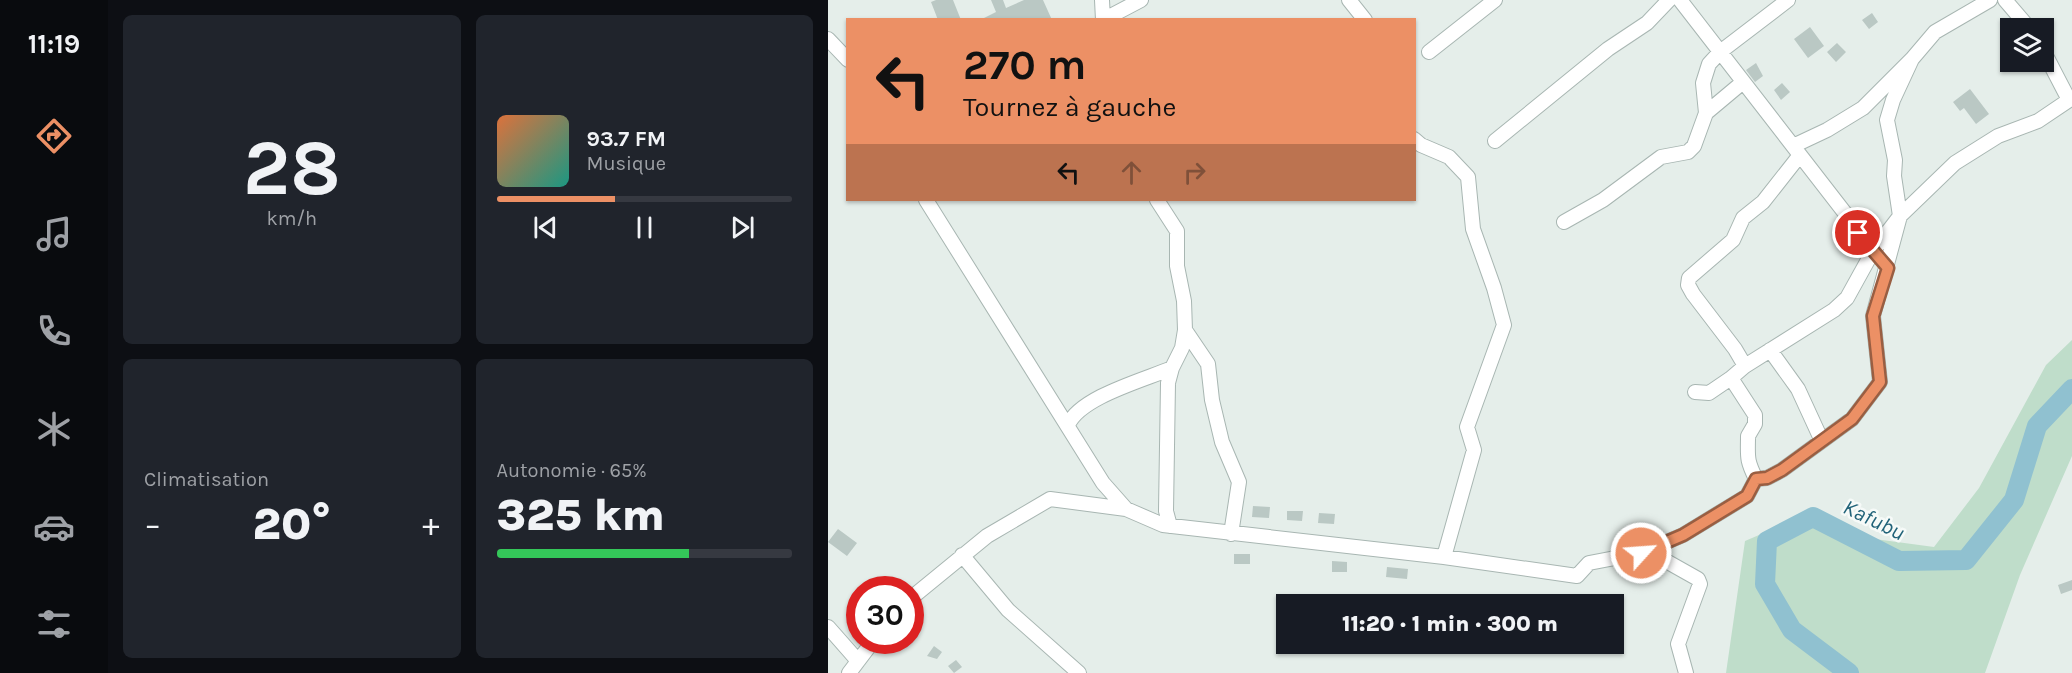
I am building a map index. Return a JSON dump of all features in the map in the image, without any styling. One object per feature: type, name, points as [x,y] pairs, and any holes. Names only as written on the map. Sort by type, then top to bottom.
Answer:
[{"type":"street","points":[[1102,0],[1102,18]]},
{"type":"street","points":[[1106,18],[1141,0]]},
{"type":"street","points":[[1349,0],[1363,18]]},
{"type":"street","points":[[1429,51],[1495,0]]},
{"type":"street","points":[[1496,141],[1603,53],[1647,23],[1669,0]]},
{"type":"street","points":[[1564,222],[1603,200],[1661,157],[1688,152],[1694,146],[1706,113],[1703,82],[1709,64],[1720,52],[1788,0]]},
{"type":"street","points":[[1745,366],[1736,349],[1693,294],[1688,285],[1689,278],[1733,240],[1743,218],[1763,202],[1797,150],[1863,108],[1912,59],[1935,32],[1990,0]]},
{"type":"street","points":[[2005,0],[2020,18]]},
{"type":"street","points":[[1681,2],[1888,268]]},
{"type":"street","points":[[828,39],[846,58]]},
{"type":"street","points":[[1756,479],[1767,478],[1782,470],[1821,439],[1852,419],[1880,382],[1873,316],[1888,268],[1900,216],[1894,176],[1895,160],[1887,120],[1893,100],[1912,59]]},
{"type":"street","points":[[1695,392],[1708,393],[1745,366],[1834,310],[1847,298],[1874,251],[1900,216],[1955,163],[1998,136],[2038,121],[2069,100],[2054,71]]},
{"type":"street","points":[[1706,113],[1743,82]]},
{"type":"street","points":[[1416,141],[1449,157],[1468,177],[1473,229],[1494,288],[1504,325],[1467,427],[1474,450],[1444,557]]},
{"type":"street","points":[[927,201],[1103,483],[1126,509]]},
{"type":"street","points":[[1158,201],[1177,231],[1177,266],[1184,300],[1185,330],[1182,348],[1172,368],[1168,383],[1166,511],[1170,526]]},
{"type":"street","points":[[1185,330],[1208,364],[1212,400],[1222,442],[1239,482],[1231,534]]},
{"type":"street","points":[[1770,350],[1798,389],[1821,439]]},
{"type":"street","points":[[1068,425],[1076,412],[1089,404],[1172,368]]},
{"type":"street","points":[[1731,378],[1755,415],[1755,424],[1748,436],[1749,446],[1746,457],[1756,479]]},
{"type":"street","points":[[924,587],[987,536],[1050,499],[1126,509],[1151,522],[1170,526],[1444,557],[1577,576],[1589,563],[1653,549],[1699,526],[1747,496],[1756,479]]},
{"type":"street","points":[[1653,549],[1666,561],[1698,579],[1700,584],[1678,644],[1686,673]]},
{"type":"street","points":[[962,555],[1008,610],[1079,673]]},
{"type":"street","points":[[828,627],[858,661]]},
{"type":"street","points":[[849,673],[863,654]]},
{"type":"green space","points":[[2072,340],[2072,456],[2020,575],[1985,673],[1726,673],[1745,541],[1789,522],[1845,535],[1934,547],[1979,488],[2046,365]]},
{"type":"building","points":[[953,0],[960,18],[937,18],[931,2]]},
{"type":"building","points":[[991,0],[1003,0],[1006,8],[1024,0],[1043,0],[1051,18],[984,18],[996,12]]},
{"type":"building","points":[[1872,13],[1878,22],[1869,29],[1862,20]]},
{"type":"building","points":[[1810,27],[1824,46],[1808,58],[1794,39]]},
{"type":"building","points":[[1837,43],[1846,52],[1836,62],[1827,52]]},
{"type":"building","points":[[1756,63],[1763,76],[1755,82],[1746,70]]},
{"type":"building","points":[[1782,83],[1790,92],[1781,100],[1774,90]]},
{"type":"building","points":[[1970,89],[1989,114],[1976,124],[1964,108],[1960,111],[1953,102]]},
{"type":"building","points":[[1253,506],[1270,507],[1269,518],[1252,517]]},
{"type":"building","points":[[1287,511],[1303,511],[1302,521],[1287,520]]},
{"type":"building","points":[[1319,513],[1335,514],[1334,524],[1318,523]]},
{"type":"building","points":[[838,529],[857,543],[847,556],[828,542]]},
{"type":"building","points":[[1234,554],[1250,554],[1250,564],[1234,564]]},
{"type":"building","points":[[1332,561],[1347,562],[1347,572],[1332,572]]},
{"type":"building","points":[[1387,567],[1408,569],[1407,579],[1386,577]]},
{"type":"building","points":[[2072,580],[2072,590],[2061,594],[2058,585]]},
{"type":"building","points":[[934,646],[942,652],[937,659],[927,656]]},
{"type":"building","points":[[956,660],[962,667],[954,673],[948,666]]},
{"type":"waterway","name":"Kafubu","points":[[1849,673],[1792,630],[1765,584],[1767,541],[1813,517],[1899,561],[1966,560],[2014,500],[2037,426],[2072,389]]},
{"type":"route","points":[[1641,553],[1683,535],[1747,496],[1756,479],[1767,478],[1782,470],[1821,439],[1852,419],[1876,388],[1881,375],[1873,316],[1888,268],[1858,233]]}]
